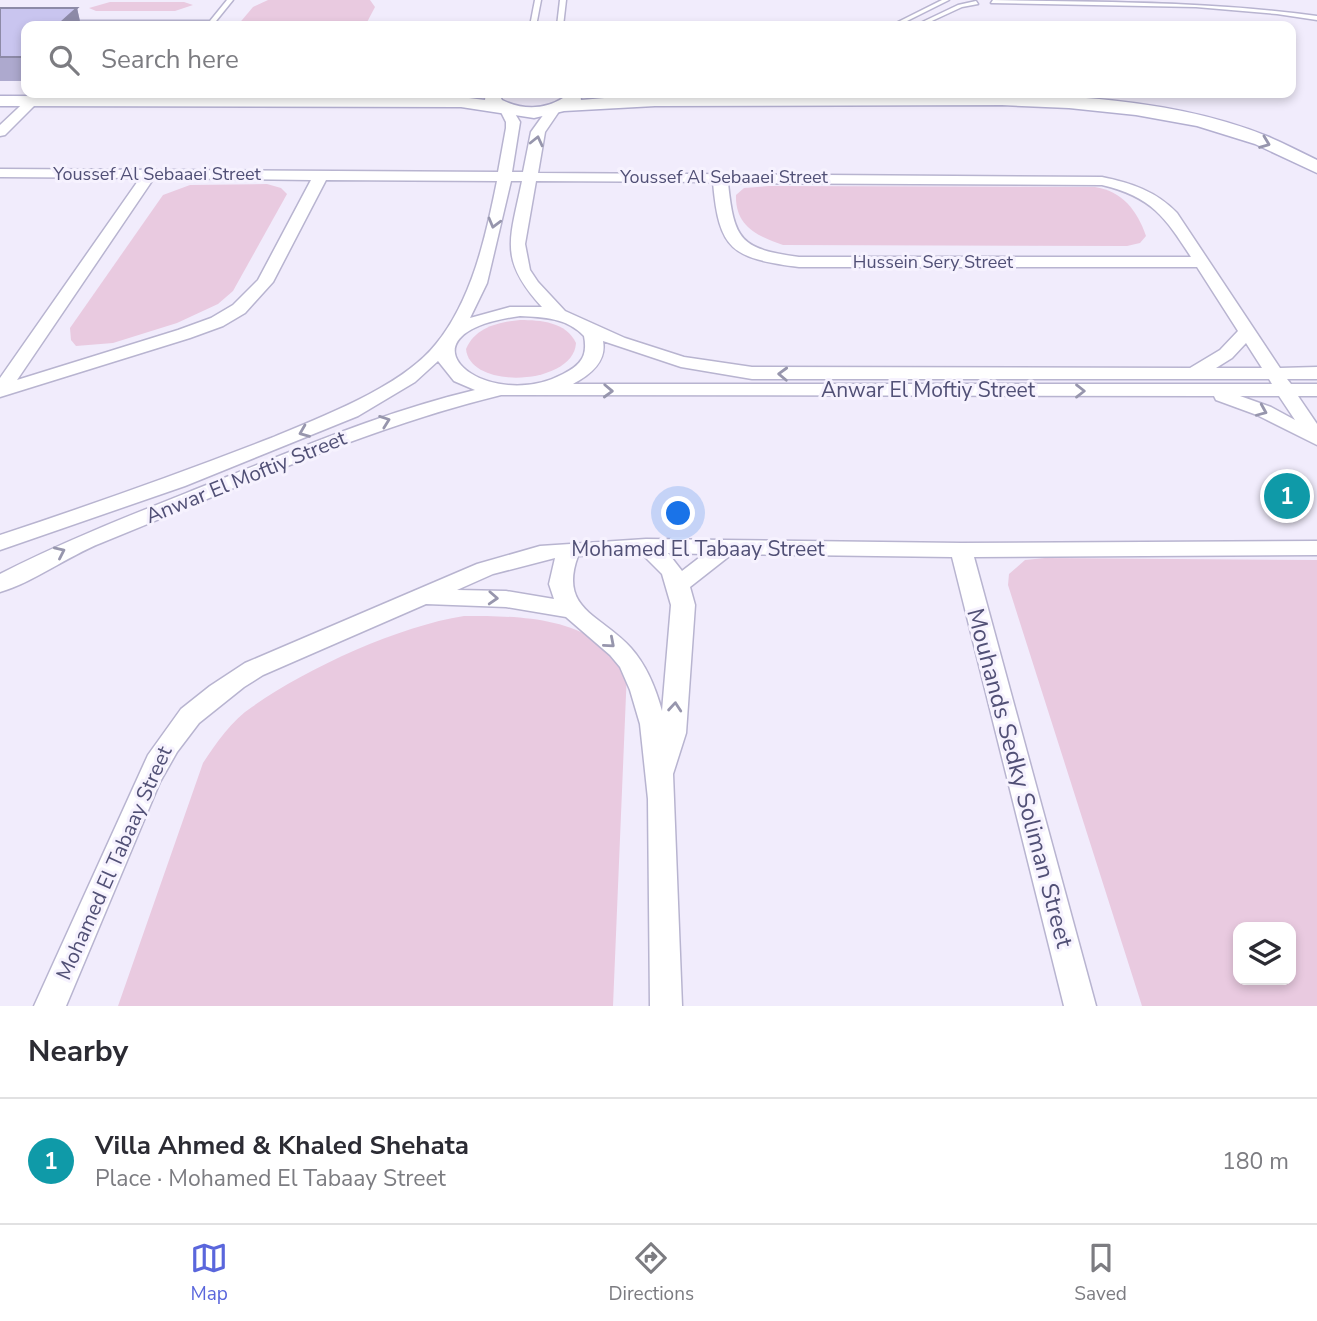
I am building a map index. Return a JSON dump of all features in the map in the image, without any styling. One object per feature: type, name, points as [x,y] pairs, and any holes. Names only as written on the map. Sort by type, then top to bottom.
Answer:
[{"type":"street","points":[[0,88],[21,92]]},
{"type":"street","points":[[0,101],[21,97]]},
{"type":"street","points":[[0,132],[30,98]]},
{"type":"street","points":[[224,98],[461,102],[501,104],[530,113],[564,103],[851,98]]},
{"type":"street","points":[[945,98],[1068,103],[1152,112],[1231,131],[1290,153],[1317,167]]},
{"type":"street","points":[[1134,98],[1202,109],[1249,122],[1317,147]]},
{"type":"street","points":[[559,315],[531,285],[517,256],[517,244],[538,131],[564,103]]},
{"type":"street","points":[[501,104],[513,122],[505,176],[479,283],[449,341],[445,360],[455,374],[473,384],[499,390],[539,388],[570,378],[591,362],[596,350],[594,338],[586,328]]},
{"type":"street","name":"Youssef Al Sebaaei Street","points":[[0,173],[1102,181],[1125,186],[1161,204],[1202,262],[1317,440]]},
{"type":"street","points":[[0,390],[150,174]]},
{"type":"street","points":[[0,390],[184,334],[217,322],[239,309],[265,282],[321,175]]},
{"type":"street","name":"Hussein Sery Street","points":[[720,178],[726,227],[731,238],[745,248],[776,259],[811,262],[1202,262]]},
{"type":"street","points":[[449,341],[473,322],[500,313],[541,311],[559,315]]},
{"type":"street","name":"Anwar El Moftiy Street","points":[[559,315],[619,342],[681,362],[752,373],[1004,375],[1200,382],[1285,390],[1317,390]]},
{"type":"street","points":[[1246,332],[1200,382],[1264,411],[1317,440]]},
{"type":"street","name":"Anwar El Moftiy Street","points":[[0,543],[178,482],[351,412],[400,384],[449,341]]},
{"type":"street","name":"Anwar El Moftiy Street","points":[[539,388],[619,391],[1200,382],[1274,373],[1317,373]]},
{"type":"street","name":"Anwar El Moftiy Street","points":[[0,584],[66,549],[376,425],[432,406],[499,390]]},
{"type":"street","points":[[646,546],[671,568],[680,584],[683,605],[673,733],[662,773]]},
{"type":"street","name":"Mohamed El Tabaay Street","points":[[50,1006],[147,782],[164,747],[190,715],[219,690],[254,668],[425,597],[485,569],[540,553],[646,546],[961,550],[1317,548]]},
{"type":"street","points":[[680,584],[727,547]]},
{"type":"street","points":[[570,549],[561,570],[561,593],[570,610],[620,652],[637,675],[649,706],[662,773],[666,1006]]},
{"type":"street","name":"Mouhands Sedky Soliman Street","points":[[961,550],[1080,1006]]},
{"type":"street","points":[[425,597],[506,599],[570,610]]},
{"type":"lane","points":[[213,21],[230,0]]},
{"type":"lane","points":[[534,21],[538,0]]},
{"type":"lane","points":[[561,21],[563,0]]},
{"type":"lane","points":[[903,21],[946,0]]},
{"type":"lane","points":[[956,0],[976,3]]},
{"type":"lane","points":[[928,21],[960,6],[995,1],[1214,3],[1317,18]]},
{"type":"lane","points":[[1266,3],[1317,11]]},
{"type":"shaded area","points":[[268,0],[370,0],[375,7],[368,21],[241,21],[253,7]]},
{"type":"shaded area","points":[[110,2],[184,2],[193,5],[175,11],[96,11],[89,8]]},
{"type":"shaded area","points":[[267,184],[281,188],[287,194],[233,291],[218,304],[177,323],[113,343],[76,346],[71,340],[70,328],[163,195],[190,185]]},
{"type":"shaded area","points":[[1095,187],[1121,197],[1133,210],[1146,236],[1140,243],[1127,246],[783,245],[756,233],[739,215],[736,195],[744,188]]},
{"type":"shaded area","points":[[520,320],[544,322],[566,331],[576,343],[571,357],[559,368],[522,377],[502,377],[485,372],[472,363],[466,349],[475,335],[496,324]]},
{"type":"shaded area","points":[[1045,558],[1317,560],[1317,1006],[1142,1006],[1008,585],[1009,574],[1025,560]]},
{"type":"shaded area","points":[[464,616],[515,617],[566,626],[600,643],[627,671],[613,1006],[118,1006],[203,763],[231,725],[274,692],[326,664],[411,629]]},
{"type":"building","points":[[0,8],[77,8],[63,21],[21,21],[21,57],[0,57]]},
{"type":"place","name":"Villa Ahmed & Khaled Shehata","points":[[1287,496]]}]
